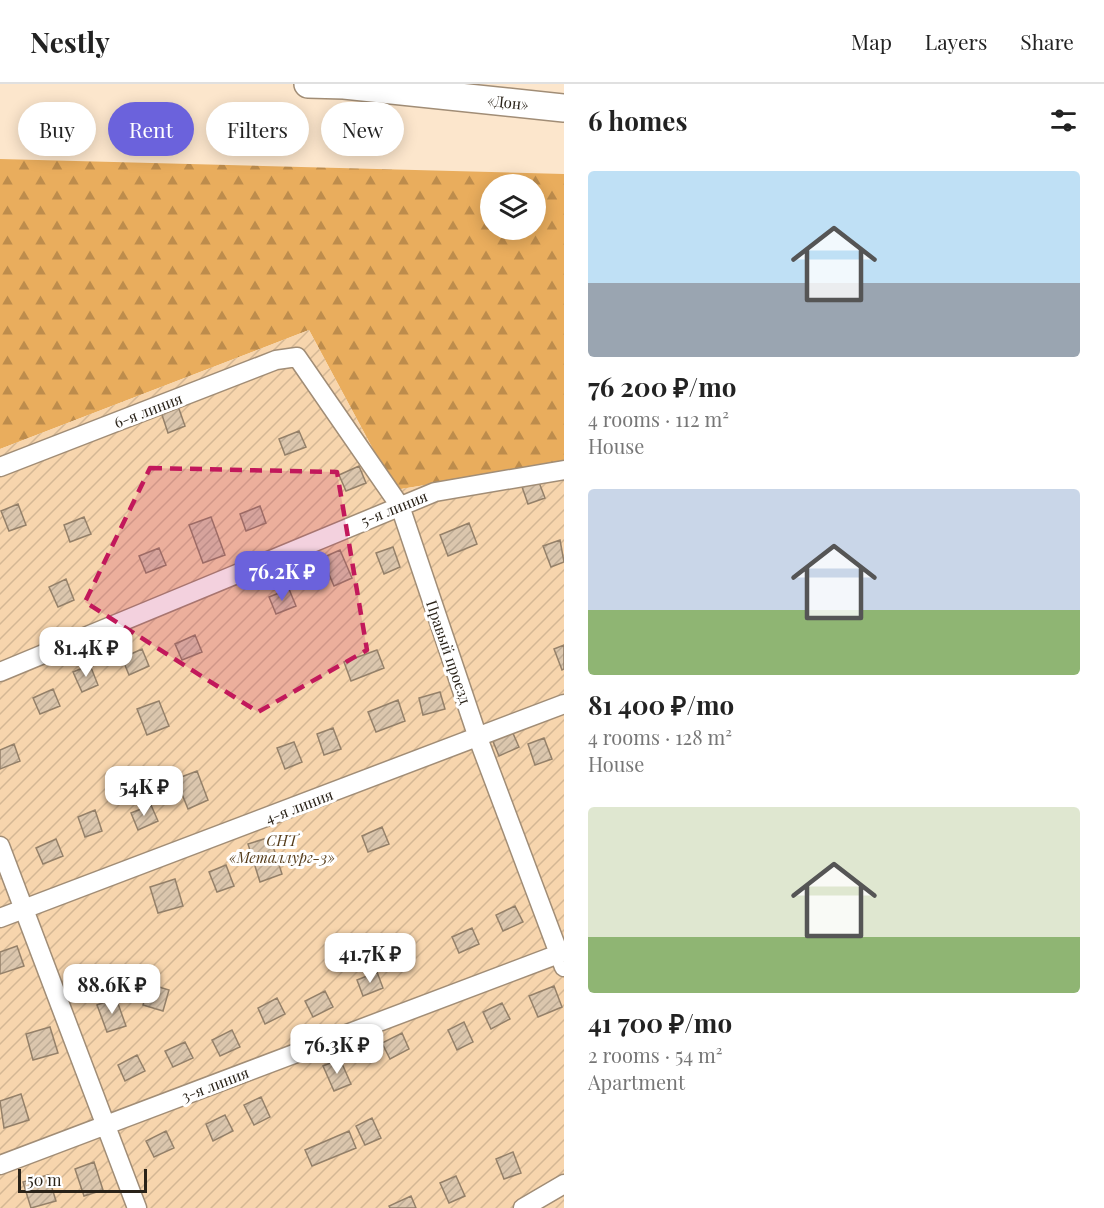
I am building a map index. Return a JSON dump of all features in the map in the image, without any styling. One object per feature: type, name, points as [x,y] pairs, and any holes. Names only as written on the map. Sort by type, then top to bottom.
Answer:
[{"type":"highway","name":"«Дон»","points":[[308,84],[344,85],[564,108]]},
{"type":"lane","name":"6-я линия","points":[[0,467],[276,360],[297,357]]},
{"type":"lane","name":"Правый проезд","points":[[297,357],[400,506],[478,738],[562,957]]},
{"type":"lane","name":"5-я линия","points":[[0,672],[435,492],[564,470]]},
{"type":"lane","name":"4-я линия","points":[[0,918],[564,704]]},
{"type":"lane","points":[[0,846],[137,1208]]},
{"type":"lane","name":"3-я линия","points":[[0,1165],[562,957]]},
{"type":"lane","points":[[523,1208],[564,1184]]},
{"type":"highlighted area","points":[[150,468],[337,472],[367,650],[258,712],[85,602]]},
{"type":"green space","points":[[0,159],[564,174],[564,462],[395,490],[309,330],[0,449]]},
{"type":"green space","name":"СНТ «Металлург-3»","points":[[309,330],[395,490],[564,462],[564,1208],[0,1208],[0,449]]},
{"type":"building","points":[[178,406],[185,426],[168,433],[161,412]]},
{"type":"building","points":[[299,431],[306,447],[285,455],[279,439]]},
{"type":"building","points":[[359,466],[366,483],[346,491],[339,475]]},
{"type":"building","points":[[537,477],[545,498],[528,504],[521,484]]},
{"type":"building","points":[[18,504],[26,525],[9,531],[1,511]]},
{"type":"building","points":[[260,506],[266,523],[246,531],[240,514]]},
{"type":"building","points":[[84,517],[91,534],[70,542],[64,525]]},
{"type":"building","points":[[211,517],[225,555],[203,563],[189,525]]},
{"type":"building","points":[[469,523],[477,544],[448,556],[440,535]]},
{"type":"building","points":[[560,540],[564,562],[551,567],[543,546]]},
{"type":"building","points":[[393,547],[400,567],[384,574],[376,553]]},
{"type":"building","points":[[159,548],[166,565],[146,573],[139,556]]},
{"type":"building","points":[[340,550],[352,578],[334,586],[322,558]]},
{"type":"building","points":[[66,579],[74,600],[58,607],[49,587]]},
{"type":"building","points":[[289,589],[296,606],[276,614],[269,597]]},
{"type":"building","points":[[195,635],[202,652],[182,660],[175,644]]},
{"type":"building","points":[[564,645],[564,669],[562,670],[554,649]]},
{"type":"building","points":[[142,649],[149,666],[129,675],[122,658]]},
{"type":"building","points":[[377,650],[384,668],[351,681],[344,662]]},
{"type":"building","points":[[90,665],[98,685],[82,692],[73,672]]},
{"type":"building","points":[[53,689],[60,706],[40,714],[33,698]]},
{"type":"building","points":[[440,692],[445,709],[423,715],[419,698]]},
{"type":"building","points":[[398,700],[405,721],[376,732],[368,712]]},
{"type":"building","points":[[159,701],[169,726],[147,735],[137,709]]},
{"type":"building","points":[[333,728],[341,749],[324,755],[317,734]]},
{"type":"building","points":[[512,731],[519,747],[499,756],[492,739]]},
{"type":"building","points":[[544,738],[552,759],[535,765],[528,744]]},
{"type":"building","points":[[294,742],[302,762],[285,769],[277,748]]},
{"type":"building","points":[[14,744],[20,761],[0,769],[0,750]]},
{"type":"building","points":[[197,771],[208,800],[188,809],[176,779]]},
{"type":"building","points":[[151,805],[158,821],[138,830],[131,813]]},
{"type":"building","points":[[95,810],[102,831],[85,837],[78,817]]},
{"type":"building","points":[[382,827],[389,844],[368,852],[362,836]]},
{"type":"building","points":[[270,837],[282,874],[260,882],[248,844]]},
{"type":"building","points":[[56,839],[63,856],[43,864],[36,848]]},
{"type":"building","points":[[226,865],[234,886],[217,892],[209,872]]},
{"type":"building","points":[[175,879],[183,906],[158,913],[150,887]]},
{"type":"building","points":[[515,906],[523,922],[503,931],[496,915]]},
{"type":"building","points":[[472,928],[479,944],[459,953],[452,937]]},
{"type":"building","points":[[17,946],[24,966],[0,974],[0,952]]},
{"type":"building","points":[[377,972],[383,988],[363,996],[357,980]]},
{"type":"building","points":[[149,984],[169,990],[163,1011],[143,1005]]},
{"type":"building","points":[[554,986],[562,1007],[538,1017],[529,996]]},
{"type":"building","points":[[325,991],[333,1007],[313,1017],[305,1001]]},
{"type":"building","points":[[116,998],[126,1026],[107,1032],[97,1005]]},
{"type":"building","points":[[277,998],[285,1014],[265,1024],[258,1008]]},
{"type":"building","points":[[502,1003],[510,1019],[491,1029],[483,1012]]},
{"type":"building","points":[[464,1022],[473,1042],[457,1050],[448,1030]]},
{"type":"building","points":[[50,1027],[58,1053],[33,1060],[26,1034]]},
{"type":"building","points":[[232,1030],[240,1047],[220,1056],[212,1040]]},
{"type":"building","points":[[402,1033],[409,1049],[390,1059],[382,1043]]},
{"type":"building","points":[[185,1042],[193,1058],[173,1067],[165,1051]]},
{"type":"building","points":[[137,1055],[145,1071],[125,1081],[118,1065]]},
{"type":"building","points":[[340,1059],[351,1084],[334,1091],[323,1066]]},
{"type":"building","points":[[21,1094],[29,1120],[4,1128],[0,1101]]},
{"type":"building","points":[[261,1097],[270,1117],[254,1125],[244,1105]]},
{"type":"building","points":[[225,1115],[233,1131],[213,1141],[206,1124]]},
{"type":"building","points":[[372,1118],[381,1138],[365,1145],[356,1126]]},
{"type":"building","points":[[166,1131],[174,1148],[154,1157],[146,1141]]},
{"type":"building","points":[[349,1131],[356,1148],[312,1166],[305,1150]]},
{"type":"building","points":[[513,1152],[521,1173],[504,1179],[496,1159]]},
{"type":"building","points":[[94,1162],[103,1190],[84,1196],[75,1169]]},
{"type":"building","points":[[48,1175],[56,1201],[31,1208],[23,1182]]},
{"type":"building","points":[[456,1176],[465,1196],[449,1203],[440,1183]]},
{"type":"building","points":[[411,1196],[416,1208],[390,1208],[389,1206]]}]
